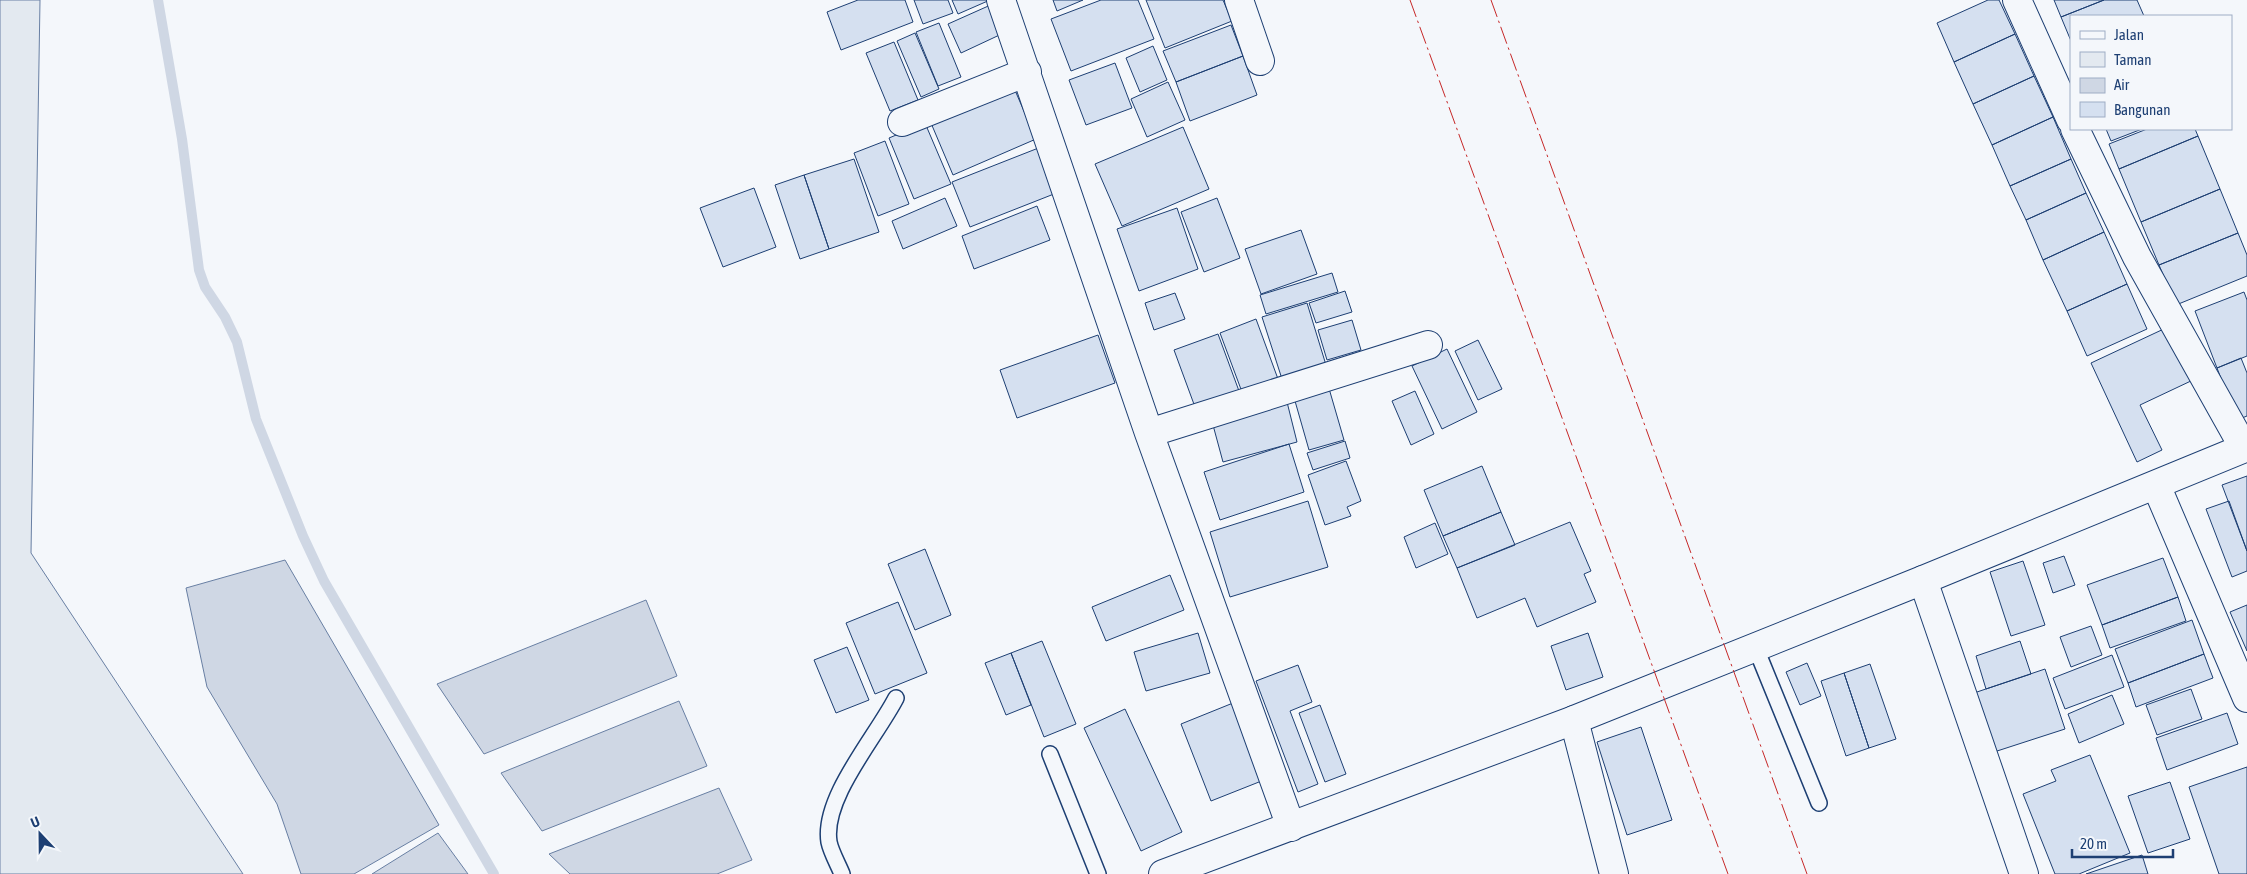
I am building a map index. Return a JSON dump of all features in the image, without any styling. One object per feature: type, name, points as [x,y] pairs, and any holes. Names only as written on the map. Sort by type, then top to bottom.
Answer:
[{"type":"street","points":[[1001,0],[1148,433],[1291,827]]},
{"type":"street","points":[[1240,0],[1260,61]]},
{"type":"street","points":[[2017,0],[2070,118]]},
{"type":"street","points":[[902,122],[1027,72]]},
{"type":"street","points":[[1163,874],[1574,720],[1923,580],[2245,447],[2137,257],[2075,130]]},
{"type":"street","points":[[1148,433],[1428,345]]},
{"type":"street","points":[[2156,485],[2247,698]]},
{"type":"street","points":[[1923,580],[2024,874]]},
{"type":"street","points":[[1574,720],[1614,874]]},
{"type":"lane","points":[[1755,646],[1819,803]]},
{"type":"lane","points":[[842,874],[829,842],[829,816],[841,788],[884,721],[896,698]]},
{"type":"lane","points":[[1050,754],[1098,874]]},
{"type":"green space","points":[[0,0],[40,0],[31,553],[243,874],[0,874]]},
{"type":"water","points":[[285,560],[439,825],[354,874],[301,874],[277,804],[207,687],[186,588]]},
{"type":"water","points":[[646,600],[677,676],[484,754],[437,684]]},
{"type":"water","points":[[679,701],[707,766],[542,831],[501,773]]},
{"type":"water","points":[[719,788],[752,860],[717,874],[570,874],[549,854]]},
{"type":"water","points":[[438,833],[468,874],[372,874]]},
{"type":"building","points":[[858,0],[905,0],[913,22],[841,50],[827,12]]},
{"type":"building","points":[[914,0],[948,0],[953,13],[923,24]]},
{"type":"building","points":[[952,0],[990,0],[958,14]]},
{"type":"building","points":[[1053,0],[1083,0],[1057,11]]},
{"type":"building","points":[[1101,0],[1138,0],[1154,39],[1071,71],[1051,19]]},
{"type":"building","points":[[1146,0],[1223,0],[1232,21],[1165,48]]},
{"type":"building","points":[[1988,0],[1999,0],[2015,34],[1954,62],[1937,23]]},
{"type":"building","points":[[2054,0],[2104,0],[2061,17]]},
{"type":"building","points":[[2104,0],[2137,0],[2144,15],[2070,15],[2070,39],[2061,17]]},
{"type":"building","points":[[995,3],[1008,31],[961,53],[948,24]]},
{"type":"building","points":[[939,23],[961,77],[938,86],[916,32]]},
{"type":"building","points":[[1231,25],[1243,56],[1176,82],[1163,51]]},
{"type":"building","points":[[915,33],[939,89],[921,97],[897,41]]},
{"type":"building","points":[[2015,34],[2034,76],[1973,104],[1954,62]]},
{"type":"building","points":[[894,42],[918,100],[890,111],[866,53]]},
{"type":"building","points":[[1153,46],[1167,80],[1140,92],[1126,58]]},
{"type":"building","points":[[1243,56],[1257,95],[1190,121],[1176,82]]},
{"type":"building","points":[[1115,63],[1132,108],[1086,125],[1069,80]]},
{"type":"building","points":[[2034,76],[2053,117],[1992,145],[1973,104]]},
{"type":"building","points":[[1011,81],[1036,139],[953,175],[928,116]]},
{"type":"building","points":[[1168,82],[1185,120],[1147,137],[1131,99]]},
{"type":"building","points":[[2053,117],[2071,159],[2010,186],[1992,145]]},
{"type":"building","points":[[925,123],[951,184],[914,199],[889,138]]},
{"type":"building","points":[[1183,127],[1209,189],[1122,226],[1095,164]]},
{"type":"building","points":[[2106,130],[2139,130],[2111,141]]},
{"type":"building","points":[[2144,130],[2195,130],[2198,136],[2119,169],[2109,144]]},
{"type":"building","points":[[2198,136],[2220,189],[2141,222],[2119,169]]},
{"type":"building","points":[[885,141],[909,204],[878,216],[854,153]]},
{"type":"building","points":[[1041,147],[1059,192],[970,227],[952,182]]},
{"type":"building","points":[[854,159],[879,232],[829,249],[804,175]]},
{"type":"building","points":[[2071,159],[2086,193],[2026,220],[2010,186]]},
{"type":"building","points":[[804,175],[829,249],[800,259],[775,185]]},
{"type":"building","points":[[754,188],[776,247],[723,267],[700,208]]},
{"type":"building","points":[[2220,189],[2238,233],[2159,265],[2141,222]]},
{"type":"building","points":[[2086,193],[2104,232],[2043,260],[2026,220]]},
{"type":"building","points":[[945,198],[957,226],[903,249],[892,221]]},
{"type":"building","points":[[1217,198],[1240,258],[1204,272],[1181,212]]},
{"type":"building","points":[[1037,206],[1050,240],[974,269],[962,236]]},
{"type":"building","points":[[1177,208],[1198,269],[1139,291],[1117,229]]},
{"type":"building","points":[[1301,230],[1317,274],[1261,294],[1245,249]]},
{"type":"building","points":[[2104,232],[2127,284],[2067,311],[2043,260]]},
{"type":"building","points":[[2238,233],[2247,255],[2247,276],[2176,305],[2159,265]]},
{"type":"building","points":[[1332,273],[1338,292],[1266,314],[1260,295]]},
{"type":"building","points":[[2127,284],[2147,329],[2087,356],[2067,311]]},
{"type":"building","points":[[1345,291],[1352,312],[1316,323],[1309,303]]},
{"type":"building","points":[[2244,292],[2247,300],[2247,356],[2217,368],[2195,311]]},
{"type":"building","points":[[1175,293],[1185,319],[1154,330],[1145,303]]},
{"type":"building","points":[[1307,303],[1326,365],[1282,379],[1262,317]]},
{"type":"building","points":[[1256,319],[1278,379],[1242,392],[1220,333]]},
{"type":"building","points":[[1352,320],[1361,350],[1327,360],[1318,330]]},
{"type":"building","points":[[2168,327],[2193,380],[2140,405],[2162,450],[2137,462],[2091,363]]},
{"type":"building","points":[[1218,334],[1239,391],[1195,407],[1174,350]]},
{"type":"building","points":[[1098,335],[1115,383],[1017,418],[1000,370]]},
{"type":"building","points":[[1478,340],[1502,389],[1478,400],[1455,351]]},
{"type":"building","points":[[1447,349],[1477,412],[1442,429],[1412,366]]},
{"type":"building","points":[[2241,358],[2247,373],[2247,416],[2237,420],[2217,368]]},
{"type":"building","points":[[1328,385],[1344,440],[1309,450],[1293,394]]},
{"type":"building","points":[[1415,391],[1434,434],[1411,445],[1392,401]]},
{"type":"building","points":[[1285,394],[1297,442],[1223,462],[1210,414]]},
{"type":"building","points":[[1345,441],[1350,458],[1313,470],[1307,453]]},
{"type":"building","points":[[1289,444],[1304,492],[1220,520],[1204,472]]},
{"type":"building","points":[[1346,461],[1361,501],[1347,507],[1351,516],[1325,525],[1308,475]]},
{"type":"building","points":[[1482,466],[1501,512],[1443,536],[1424,490]]},
{"type":"building","points":[[2247,476],[2247,551],[2222,485]]},
{"type":"building","points":[[1308,501],[1328,567],[1230,597],[1210,532]]},
{"type":"building","points":[[2229,501],[2247,551],[2247,571],[2232,577],[2206,509]]},
{"type":"building","points":[[1501,512],[1515,545],[1457,568],[1443,536]]},
{"type":"building","points":[[1570,522],[1591,571],[1584,574],[1596,602],[1537,627],[1525,598],[1477,618],[1457,568]]},
{"type":"building","points":[[1435,523],[1448,554],[1416,568],[1404,537]]},
{"type":"building","points":[[925,549],[951,615],[915,630],[888,564]]},
{"type":"building","points":[[2064,556],[2075,585],[2053,593],[2043,563]]},
{"type":"building","points":[[2163,558],[2178,597],[2102,625],[2087,585]]},
{"type":"building","points":[[2023,561],[2045,625],[2011,636],[1990,572]]},
{"type":"building","points":[[1170,575],[1184,610],[1106,641],[1092,607]]},
{"type":"building","points":[[2178,597],[2186,621],[2110,648],[2102,625]]},
{"type":"building","points":[[898,602],[927,673],[875,694],[846,623]]},
{"type":"building","points":[[2247,605],[2247,651],[2230,612]]},
{"type":"building","points":[[2192,620],[2204,654],[2128,683],[2115,649]]},
{"type":"building","points":[[2091,626],[2102,655],[2071,667],[2060,637]]},
{"type":"building","points":[[1198,633],[1210,673],[1146,691],[1134,652]]},
{"type":"building","points":[[1588,633],[1603,677],[1566,690],[1551,646]]},
{"type":"building","points":[[1042,641],[1076,724],[1044,737],[1011,653]]},
{"type":"building","points":[[2020,641],[2031,674],[1986,689],[1976,656]]},
{"type":"building","points":[[847,647],[869,700],[836,713],[814,660]]},
{"type":"building","points":[[1011,653],[1031,705],[1006,715],[985,663]]},
{"type":"building","points":[[2204,654],[2213,678],[2136,707],[2128,683]]},
{"type":"building","points":[[2112,655],[2124,687],[2065,709],[2053,678]]},
{"type":"building","points":[[1807,663],[1821,696],[1800,705],[1786,672]]},
{"type":"building","points":[[1870,664],[1896,739],[1869,748],[1844,673]]},
{"type":"building","points":[[1298,665],[1312,702],[1290,711],[1318,784],[1298,792],[1256,681]]},
{"type":"building","points":[[2045,669],[2065,729],[1994,752],[1974,693]]},
{"type":"building","points":[[1844,673],[1869,748],[1846,756],[1821,681]]},
{"type":"building","points":[[2191,689],[2202,719],[2157,735],[2146,705]]},
{"type":"building","points":[[2112,695],[2124,724],[2079,743],[2068,714]]},
{"type":"building","points":[[1233,703],[1264,780],[1211,801],[1181,724]]},
{"type":"building","points":[[1320,705],[1346,774],[1325,782],[1299,713]]},
{"type":"building","points":[[1125,709],[1182,832],[1141,851],[1084,728]]},
{"type":"building","points":[[2227,713],[2238,744],[2167,770],[2156,738]]},
{"type":"building","points":[[1641,727],[1672,820],[1627,835],[1597,742]]},
{"type":"building","points":[[2090,755],[2130,853],[2079,874],[2055,874],[2023,794],[2056,781],[2051,770]]},
{"type":"building","points":[[2247,767],[2247,874],[2219,874],[2189,787]]},
{"type":"building","points":[[2170,782],[2190,839],[2148,853],[2128,796]]},
{"type":"building","points":[[2142,855],[2148,874],[2086,874]]},
{"type":"waterway","points":[[158,0],[182,139],[199,270],[205,287],[225,317],[237,342],[256,419],[303,536],[324,581],[494,874]]},
{"type":"power","points":[[1410,0],[1728,874]]},
{"type":"power","points":[[1491,0],[1807,874]]}]
